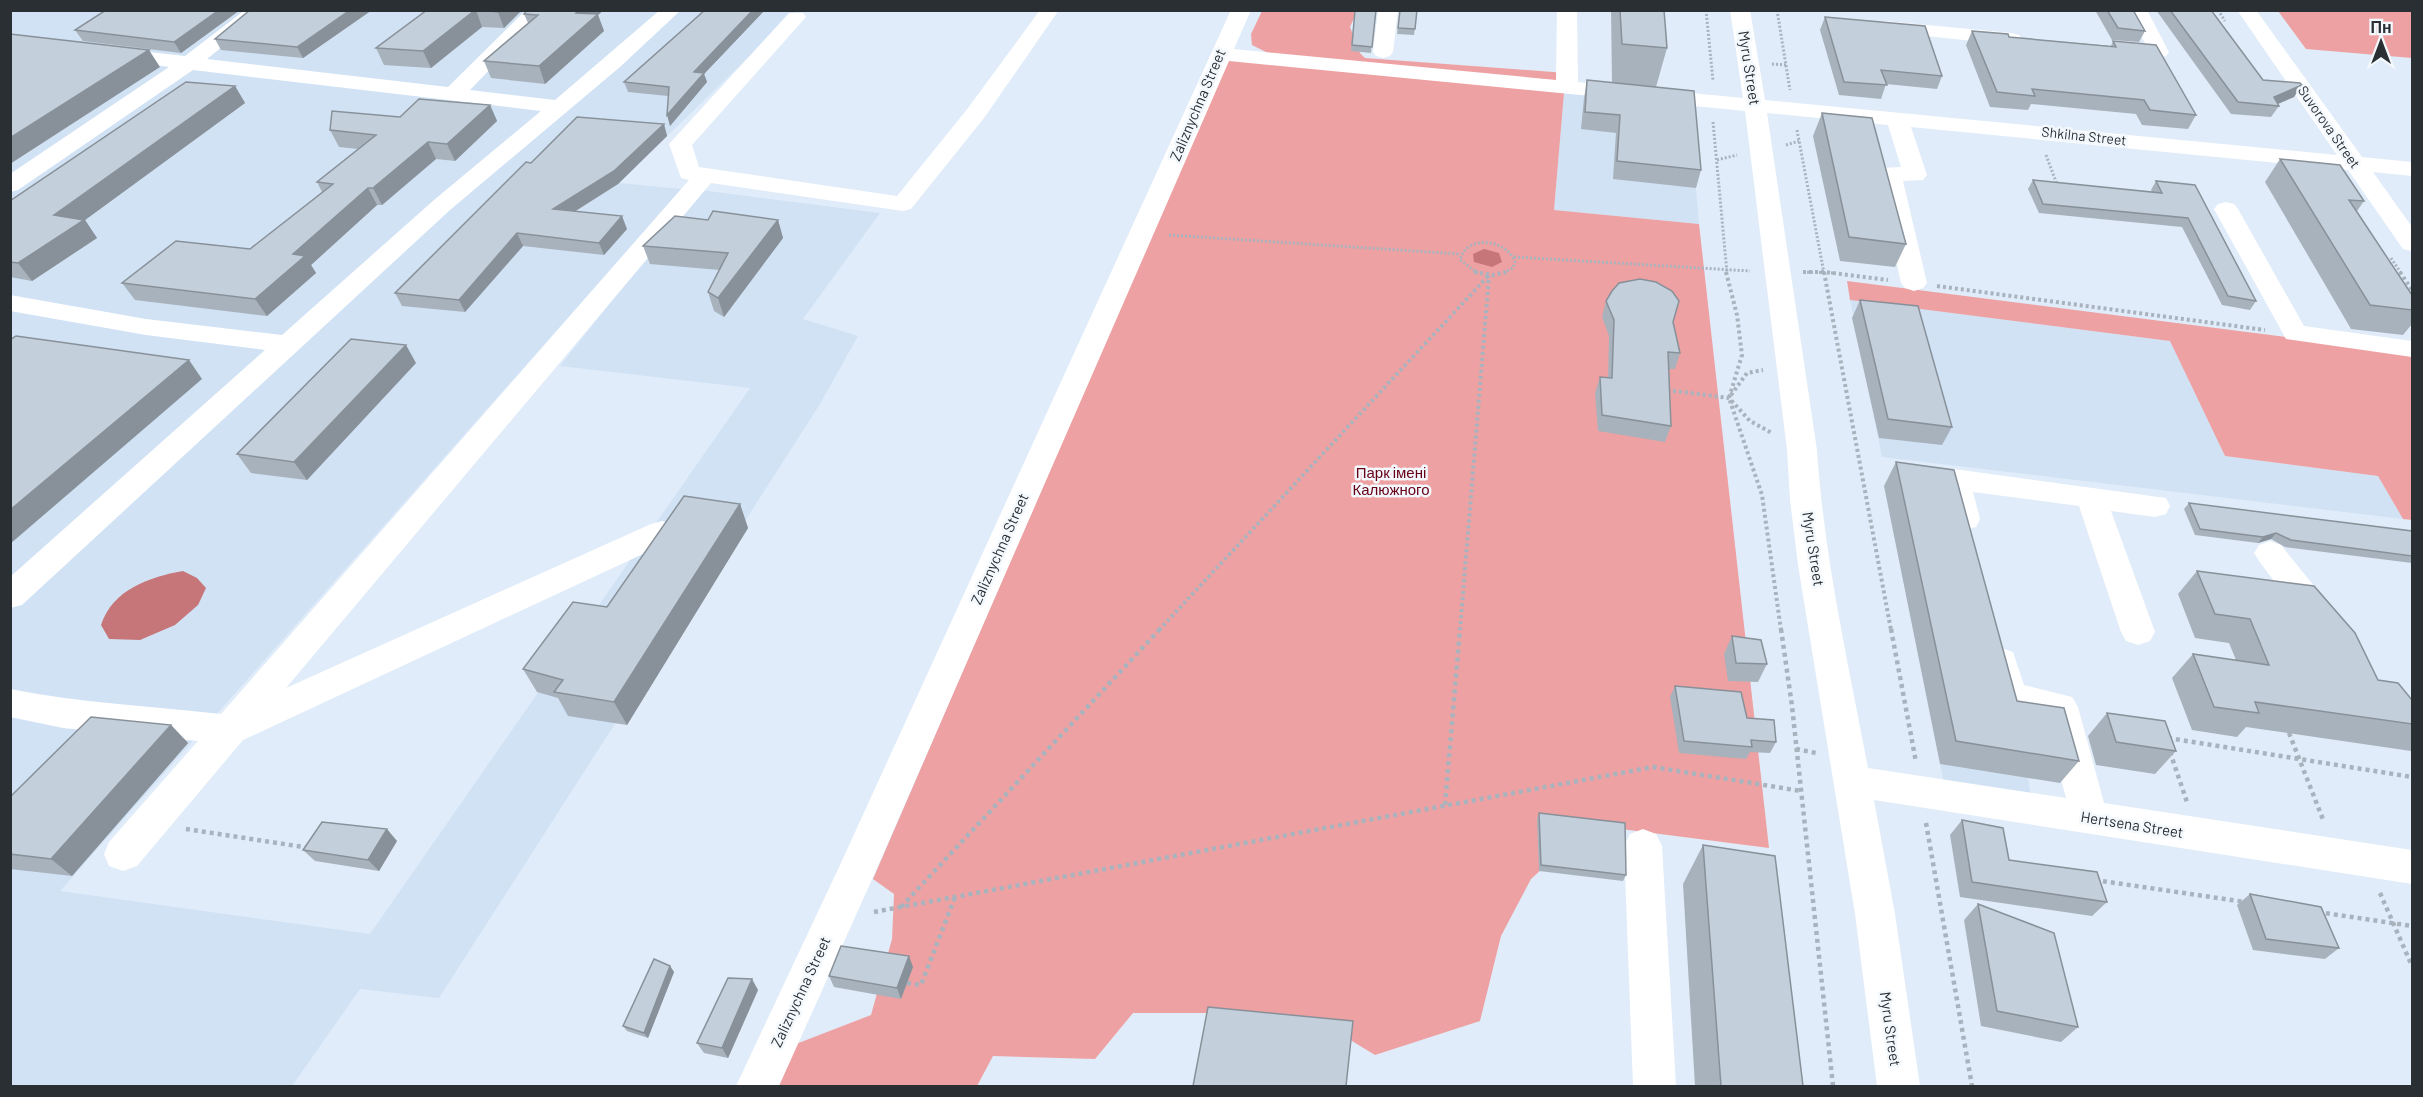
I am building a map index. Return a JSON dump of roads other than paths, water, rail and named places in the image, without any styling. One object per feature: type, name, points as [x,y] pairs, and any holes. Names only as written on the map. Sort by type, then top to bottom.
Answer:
[{"type":"street","points":[[10,185],[189,63],[258,10]]},
{"type":"street","points":[[454,94],[538,10]]},
{"type":"street","points":[[10,596],[442,205],[672,10]]},
{"type":"street","points":[[796,17],[680,144],[689,173],[704,177],[903,204],[976,113],[1050,10]]},
{"type":"street","name":"Zaliznychna Street","points":[[757,1086],[835,919],[1241,10]]},
{"type":"street","points":[[1383,52],[1388,10]]},
{"type":"street","points":[[1567,10],[1567,87]]},
{"type":"street","name":"Myru Street","points":[[1740,10],[1756,104],[1802,450],[1805,500],[1814,565],[1875,914],[1898,1086]]},
{"type":"street","points":[[2136,10],[2159,52],[2136,50]]},
{"type":"street","name":"Suvorova Street","points":[[2246,10],[2412,244]]},
{"type":"street","points":[[1869,26],[2031,40]]},
{"type":"street","points":[[95,52],[560,107]]},
{"type":"street","name":"Shkilna Street","points":[[1221,54],[2412,169]]},
{"type":"street","points":[[1897,118],[1915,175],[1889,173],[1914,283]]},
{"type":"street","points":[[123,854],[704,177]]},
{"type":"street","points":[[2226,209],[2295,333],[2412,348]]},
{"type":"street","points":[[10,323],[21,305],[146,327],[288,344]]},
{"type":"street","points":[[1972,547],[1954,479],[2155,506]]},
{"type":"street","points":[[2091,497],[2138,632]]},
{"type":"street","points":[[10,703],[63,714],[149,720],[229,730],[662,532]]},
{"type":"street","points":[[2270,553],[2296,589],[2343,643]]},
{"type":"street","points":[[1992,627],[2010,696],[2060,707],[2090,819]]},
{"type":"street","name":"Hertsena Street","points":[[1852,781],[2412,867]]},
{"type":"street","points":[[1643,846],[1655,1086]]},
{"type":"park label","name":"Парк імені Калюжного","points":[[1391,482]]}]
